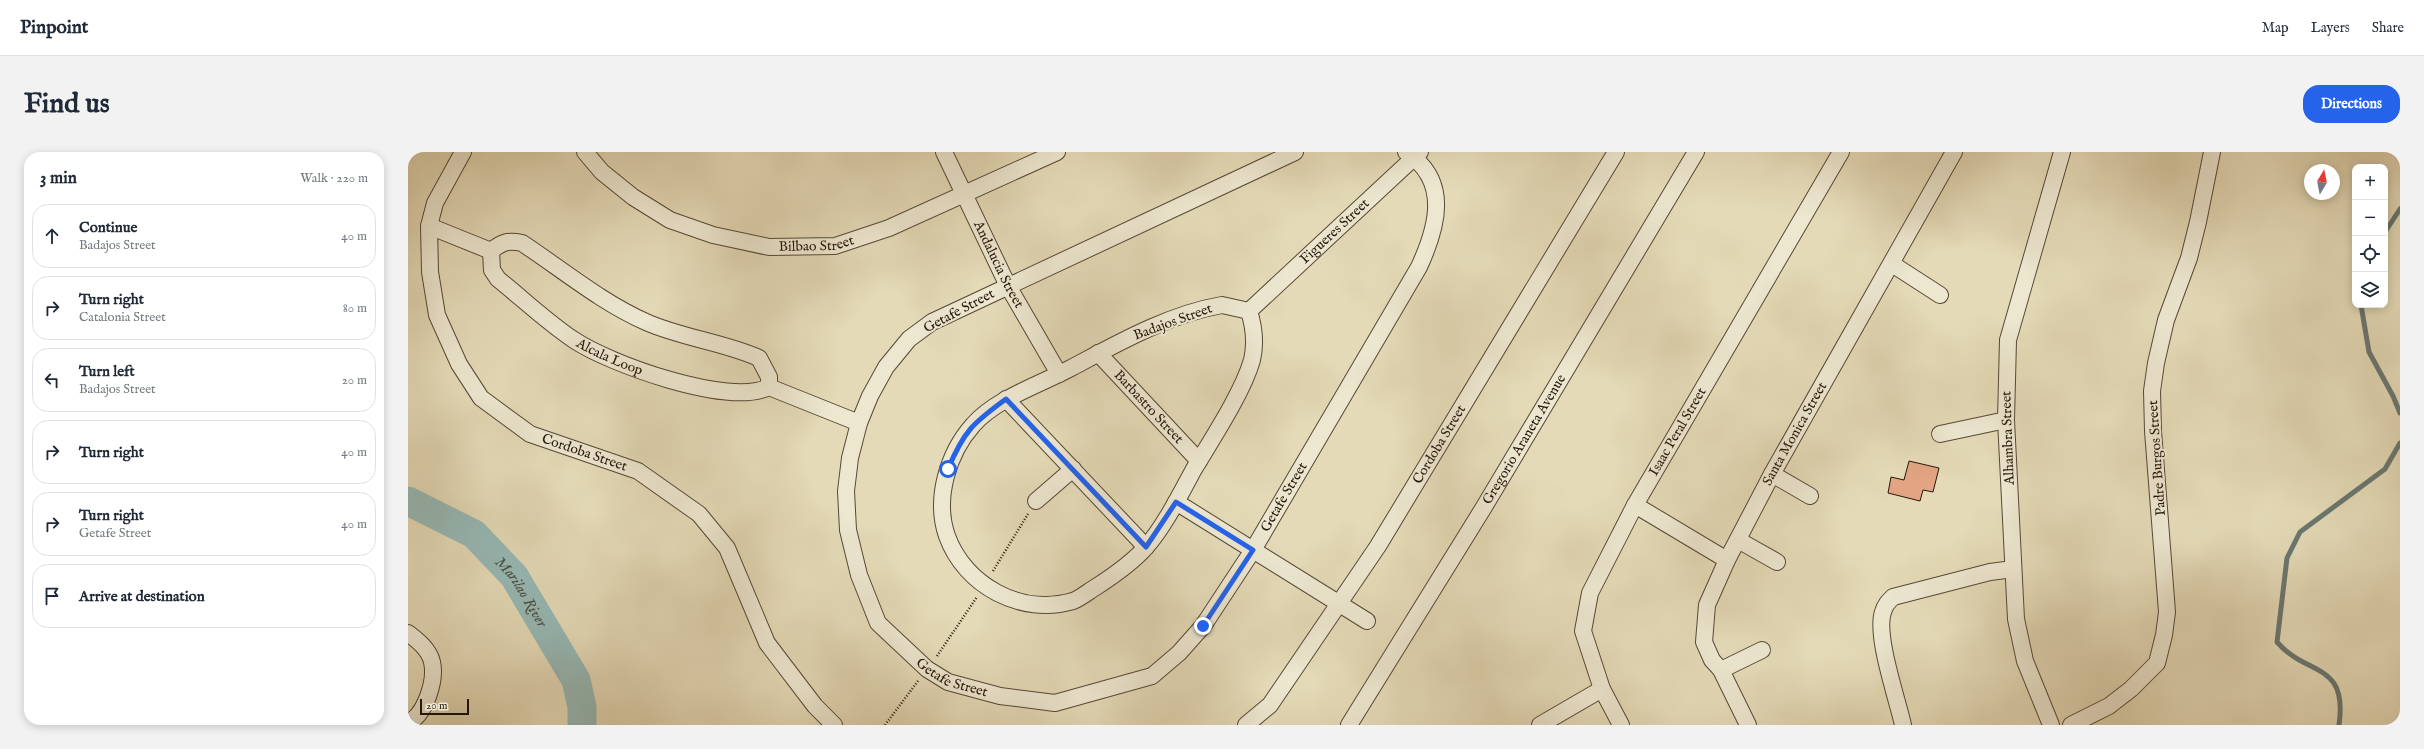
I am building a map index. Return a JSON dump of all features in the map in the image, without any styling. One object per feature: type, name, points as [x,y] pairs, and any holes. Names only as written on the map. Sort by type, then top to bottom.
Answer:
[{"type":"street","name":"Cordoba Street","points":[[463,152],[435,203],[429,226],[430,272],[437,315],[459,364],[481,398],[530,434],[638,471],[699,514],[727,548],[767,643],[815,706],[834,725]]},
{"type":"street","name":"Bilbao Street","points":[[585,152],[607,176],[633,197],[670,220],[713,234],[769,247],[835,246],[889,228],[964,192],[1057,152]]},
{"type":"street","name":"Andalucia Street","points":[[944,152],[1008,286],[1059,374]]},
{"type":"street","name":"Getafe Street","points":[[1295,152],[932,322],[909,339],[886,367],[870,396],[859,423],[850,458],[846,491],[848,530],[859,575],[878,623],[927,669],[948,682],[1000,696],[1055,703],[1103,691],[1152,676],[1179,653],[1203,626],[1253,550],[1419,267],[1436,224],[1436,202],[1429,176],[1414,154]]},
{"type":"street","name":"Cordoba Street","points":[[1246,725],[1270,705],[1378,546],[1616,152]]},
{"type":"street","name":"Gregorio Araneta Avenue","points":[[1349,725],[1484,507],[1696,152]]},
{"type":"street","name":"Isaac Peral Street","points":[[1621,725],[1602,688],[1583,632],[1590,593],[1635,505],[1841,152]]},
{"type":"street","name":"Santa Monica Street","points":[[1748,725],[1721,670],[1712,660],[1704,642],[1704,627],[1707,606],[1727,560],[1820,385],[1892,264],[1954,152]]},
{"type":"street","name":"Alhambra Street","points":[[2051,725],[2025,661],[2016,620],[2006,420],[2008,340],[2062,152]]},
{"type":"street","name":"Padre Burgos Street","points":[[2071,725],[2109,706],[2131,689],[2157,663],[2164,635],[2167,612],[2153,431],[2152,391],[2166,320],[2191,251],[2212,152]]},
{"type":"street","name":"Figueres Street","points":[[1249,311],[1414,154]]},
{"type":"street","points":[[429,226],[491,251],[503,242],[513,241],[522,243],[600,296],[644,321],[680,336],[759,358],[769,377],[769,387],[859,423]]},
{"type":"street","name":"Alcala Loop","points":[[491,251],[492,270],[498,279],[574,340],[616,361],[670,380],[735,394],[759,392],[769,387]]},
{"type":"street","points":[[1892,264],[1940,295]]},
{"type":"street","name":"Badajos Street","points":[[1222,305],[1249,311],[1253,324],[1254,338],[1252,359],[1245,378],[1176,502],[1146,547],[1105,581],[1074,600],[1038,605],[1011,599],[984,587],[964,565],[947,536],[942,507],[948,469],[958,445],[974,423],[1006,399],[1151,328],[1206,308],[1222,305]]},
{"type":"street","name":"Barbastro Street","points":[[1098,353],[1199,461]]},
{"type":"street","points":[[1006,399],[1146,547]]},
{"type":"street","points":[[1940,434],[2006,420]]},
{"type":"street","points":[[1036,501],[1072,469]]},
{"type":"street","points":[[1772,474],[1810,496]]},
{"type":"street","points":[[1176,502],[1367,621]]},
{"type":"street","points":[[1635,505],[1727,560]]},
{"type":"street","points":[[1738,540],[1777,562]]},
{"type":"street","points":[[1903,725],[1883,641],[1882,613],[1886,603],[1893,597],[1990,572],[2013,569]]},
{"type":"street","points":[[408,633],[421,643],[432,662],[427,703],[408,722]]},
{"type":"street","points":[[1721,670],[1762,650]]},
{"type":"street","points":[[1540,725],[1602,688]]},
{"type":"path","points":[[885,725],[927,669],[984,587],[1036,501]]},
{"type":"building","points":[[1909,461],[1939,468],[1933,492],[1923,490],[1920,501],[1888,493],[1891,477],[1904,480]]},
{"type":"waterway","points":[[2388,227],[2400,209]]},
{"type":"waterway","points":[[2362,308],[2369,352],[2393,396],[2400,413]]},
{"type":"waterway","points":[[2339,725],[2340,704],[2337,690],[2331,680],[2323,673],[2289,653],[2277,642],[2287,558],[2300,532],[2385,469],[2400,443]]},
{"type":"waterway","name":"Marilao River","points":[[408,501],[474,534],[514,576],[576,680],[582,707],[582,725]]},
{"type":"route","points":[[948,469],[958,445],[974,423],[1006,399],[1146,547],[1176,502],[1253,550],[1203,626]]}]
